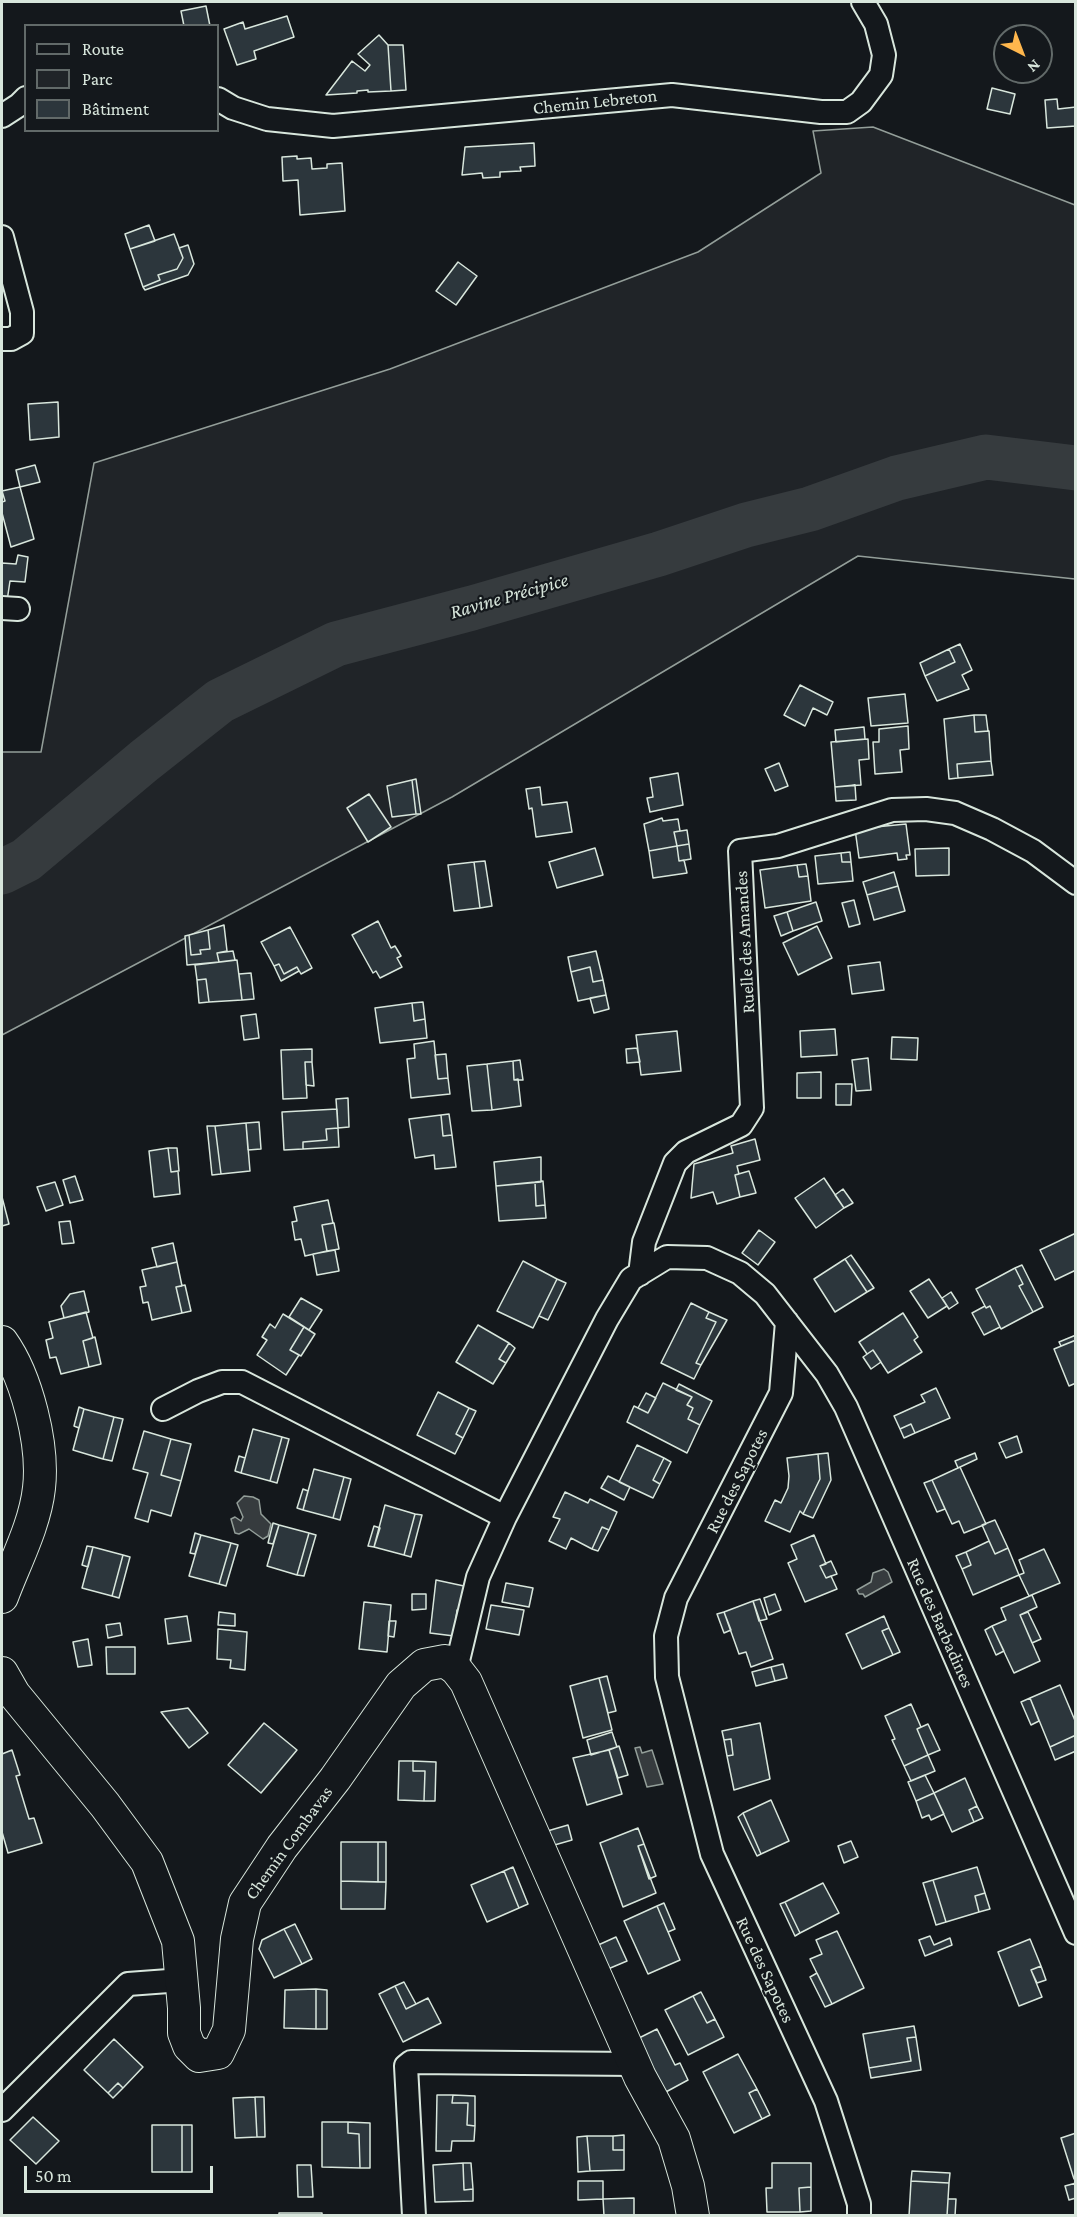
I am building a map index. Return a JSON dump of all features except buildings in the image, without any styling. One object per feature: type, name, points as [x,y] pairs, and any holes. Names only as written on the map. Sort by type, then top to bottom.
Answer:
[{"type":"street","name":"Chemin Lebreton","points":[[219,100],[233,108],[267,119],[333,126],[672,95],[821,112],[847,112],[861,102],[881,75],[884,55],[876,24],[863,2]]},
{"type":"street","points":[[2,116],[24,100]]},
{"type":"street","points":[[2,237],[22,312],[22,333],[11,339],[2,339]]},
{"type":"street","name":"Ruelle des Amandes","points":[[640,1274],[644,1242],[675,1164],[686,1152],[741,1125],[753,1108],[740,851],[778,846],[892,810],[926,809],[955,813],[992,829],[1033,851],[1076,883]]},
{"type":"street","points":[[693,2216],[688,2186],[674,2139],[635,2064],[466,1682],[456,1669],[478,1577],[505,1517],[607,1319],[631,1279],[667,1257],[707,1258],[740,1273],[765,1294],[787,1322]]},
{"type":"street","name":"Rue des Barbadines","points":[[787,1322],[827,1374],[846,1407],[1076,1933]]},
{"type":"street","name":"Rue des Sapotes","points":[[787,1322],[781,1393],[676,1598],[666,1636],[667,1677],[712,1854],[829,2108],[858,2204],[859,2216]]},
{"type":"street","points":[[2,1342],[20,1377],[31,1411],[39,1457],[39,1488],[30,1523],[2,1597]]},
{"type":"street","points":[[163,1409],[198,1391],[222,1382],[242,1382],[505,1517]]},
{"type":"street","name":"Chemin Combavas","points":[[2,1673],[14,1694],[105,1805],[147,1862],[178,1941],[184,2033],[189,2046],[199,2056],[218,2053],[229,2030],[237,1939],[245,1903],[282,1847],[401,1685],[424,1665],[445,1661],[456,1669]]},
{"type":"street","points":[[2,2110],[128,1984],[182,1980]]},
{"type":"street","points":[[414,2216],[406,2066],[411,2062],[635,2064]]},
{"type":"green space","points":[[873,127],[1075,205],[1075,579],[858,556],[452,797],[2,1035],[2,752],[41,752],[94,463],[390,369],[698,252],[821,173],[813,131]]},
{"type":"shaded area","points":[[244,1496],[259,1500],[261,1514],[271,1524],[268,1536],[263,1539],[249,1529],[239,1534],[235,1533],[231,1519],[235,1517],[241,1521],[243,1517],[237,1503]]},
{"type":"shaded area","points":[[884,1569],[888,1572],[892,1582],[865,1597],[859,1594],[857,1590],[871,1582],[873,1573]]},
{"type":"shaded area","points":[[640,1747],[642,1753],[652,1750],[663,1784],[647,1787],[635,1748]]},
{"type":"waterway","name":"Ravine Précipice","points":[[2,872],[26,860],[220,701],[336,644],[472,608],[659,554],[746,525],[810,509],[897,478],[986,457],[1076,468]]}]
